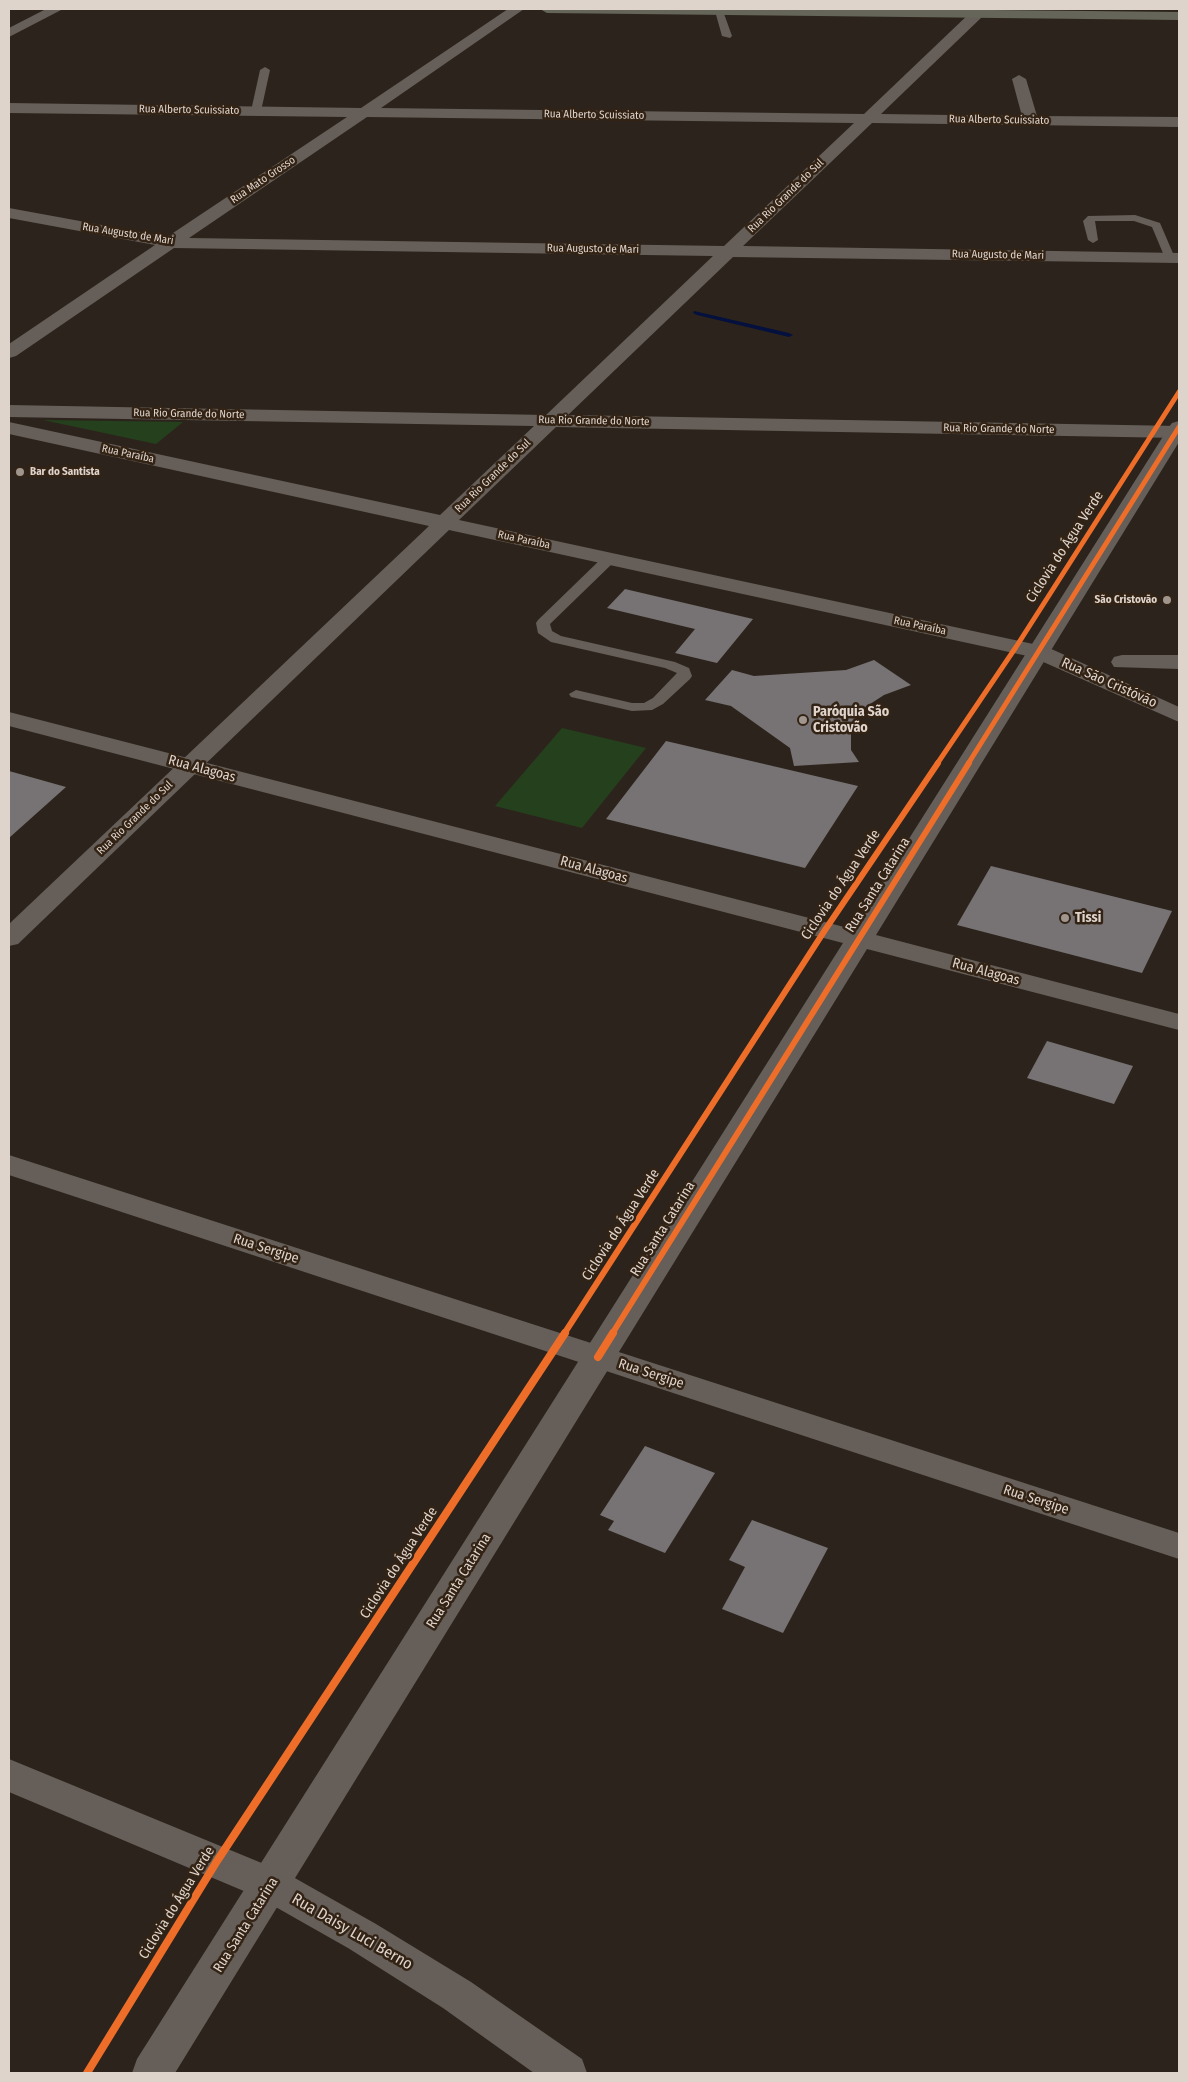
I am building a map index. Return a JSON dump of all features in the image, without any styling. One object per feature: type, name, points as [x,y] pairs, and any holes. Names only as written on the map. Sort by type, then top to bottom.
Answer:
[{"type":"main road","points":[[547,9],[1179,16]]},
{"type":"street","points":[[9,33],[56,9]]},
{"type":"street","name":"Rua Mato Grosso","points":[[9,352],[517,9]]},
{"type":"street","name":"Rua Rio Grande do Sul","points":[[9,938],[977,14]]},
{"type":"street","points":[[1019,79],[1031,120]]},
{"type":"street","name":"Rua Alberto Scuissiato","points":[[9,108],[1179,122]]},
{"type":"street","name":"Rua Augusto de Mari","points":[[9,213],[170,243],[1175,258]]},
{"type":"street","name":"Rua Rio Grande do Norte","points":[[9,411],[1178,430]]},
{"type":"street","name":"Rua Paraíba","points":[[9,428],[1039,652]]},
{"type":"street","name":"Rua Santa Catarina","points":[[152,2073],[272,1885],[598,1357],[1178,430]]},
{"type":"street","name":"Rua São Cristóvão","points":[[1039,652],[1179,715]]},
{"type":"street","points":[[1122,662],[1179,662]]},
{"type":"street","name":"Rua Alagoas","points":[[9,719],[1179,1022]]},
{"type":"street","name":"Rua Sergipe","points":[[9,1165],[1179,1546]]},
{"type":"street","name":"Rua Daisy Luci Berno","points":[[9,1775],[272,1885],[362,1936],[457,1995],[568,2073]]},
{"type":"lane","points":[[718,11],[727,36]]},
{"type":"lane","points":[[256,111],[265,70]]},
{"type":"lane","points":[[1093,240],[1088,221],[1092,218],[1135,218],[1156,225],[1175,258]]},
{"type":"lane","points":[[576,694],[632,707],[647,707],[658,701],[685,676],[684,670],[670,665],[556,639],[545,633],[542,623],[609,559]]},
{"type":"green space","points":[[43,420],[183,422],[156,444]]},
{"type":"green space","points":[[562,728],[646,748],[582,828],[495,806]]},
{"type":"building","points":[[625,589],[753,619],[717,663],[675,653],[695,629],[607,608]]},
{"type":"building","name":"Paróquia São Cristovão","points":[[874,660],[911,685],[884,695],[861,710],[851,730],[851,750],[859,762],[794,766],[790,748],[731,706],[705,700],[732,670],[754,676],[846,670]]},
{"type":"building","points":[[666,741],[858,786],[805,868],[606,819]]},
{"type":"building","points":[[9,771],[66,787],[9,838]]},
{"type":"building","name":"Tissi","points":[[991,866],[1172,911],[1142,973],[957,925]]},
{"type":"building","points":[[1047,1041],[1133,1066],[1114,1104],[1027,1078]]},
{"type":"building","points":[[645,1446],[715,1473],[665,1553],[608,1530],[614,1521],[600,1515]]},
{"type":"building","points":[[752,1520],[828,1548],[783,1633],[722,1609],[745,1567],[729,1560]]},
{"type":"waterway","points":[[697,313],[789,335]]},
{"type":"cycle path","name":"Ciclovia do Água Verde","points":[[87,2073],[217,1861],[558,1344],[825,930],[1016,647],[1179,392]]},
{"type":"cycle path","points":[[598,1357],[1179,427]]},
{"type":"place","name":"Bar do Santista","points":[[20,472]]},
{"type":"place","name":"São Cristovão","points":[[1167,600]]},
{"type":"place","name":"Paróquia São Cristovão","points":[[803,720]]},
{"type":"place","name":"Tissi","points":[[1065,918]]}]
